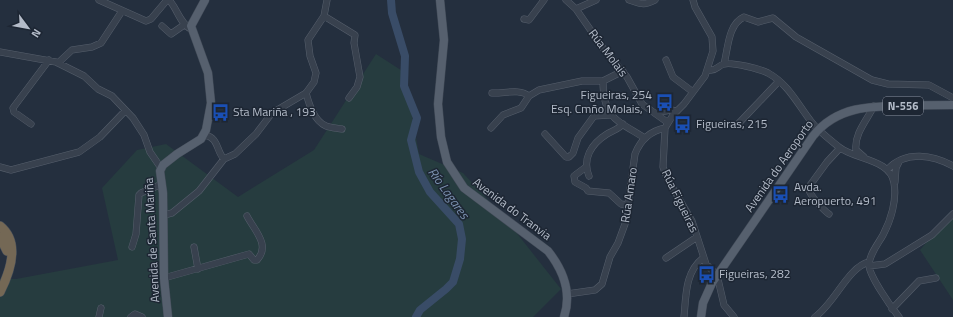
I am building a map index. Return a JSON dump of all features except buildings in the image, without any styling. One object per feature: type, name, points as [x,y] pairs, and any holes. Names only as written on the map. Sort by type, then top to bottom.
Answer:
[{"type":"highway","points":[[0,226],[8,235],[13,256],[0,292]]},
{"type":"highway","points":[[0,237],[7,253],[6,266],[0,280]]},
{"type":"main road","points":[[204,135],[211,103],[210,84],[199,45],[188,27],[192,24],[205,0]]},
{"type":"main road","name":"Avenida do Tranvia","points":[[440,0],[444,40],[438,104],[441,137],[447,162],[464,188],[548,251],[556,261],[561,272],[567,294],[564,317]]},
{"type":"main road","name":"Avenida do Aeroporto","points":[[700,317],[707,293],[717,275],[818,129],[826,122],[846,111],[874,106],[953,105]]},
{"type":"main road","name":"Avenida de Santa Mariña","points":[[168,317],[164,278],[164,215],[161,168],[177,154],[196,144],[204,135]]},
{"type":"street","points":[[99,0],[148,21],[168,0],[177,9],[188,27],[171,34],[162,26]]},
{"type":"street","points":[[164,215],[172,213],[199,191],[224,160],[235,154],[256,134],[272,113],[306,93],[314,82],[316,73],[310,56],[308,40],[324,16],[327,0]]},
{"type":"street","points":[[524,19],[529,20],[544,0]]},
{"type":"street","name":"Rúa Molais","points":[[566,0],[576,9],[603,48],[623,71],[638,99],[646,108],[655,113],[666,125]]},
{"type":"street","points":[[576,9],[596,0]]},
{"type":"street","points":[[630,0],[639,4],[646,4],[655,0]]},
{"type":"street","points":[[603,81],[603,97],[610,115],[644,138],[666,125],[693,92],[708,70],[712,51],[712,37],[698,14],[693,0]]},
{"type":"street","points":[[58,63],[72,50],[92,47],[101,43],[122,11]]},
{"type":"street","points":[[324,16],[355,35],[354,43],[360,76],[357,87],[349,98]]},
{"type":"street","points":[[724,64],[731,30],[740,19],[744,17],[758,22],[774,18],[796,37],[872,80],[888,84],[929,85],[953,98]]},
{"type":"street","points":[[0,52],[49,60],[58,63],[84,76],[98,89],[112,96],[133,118],[140,129],[150,152],[161,168]]},
{"type":"street","points":[[30,124],[14,112],[13,108],[49,60]]},
{"type":"street","points":[[666,60],[673,77],[693,92]]},
{"type":"street","points":[[708,70],[713,70],[724,64],[761,70],[779,81],[795,97],[810,121],[818,129],[840,148],[853,156],[888,169],[892,174],[894,184]]},
{"type":"street","points":[[492,128],[503,115],[524,106],[529,96],[548,88],[582,81],[603,81],[623,71]]},
{"type":"street","points":[[739,123],[779,81]]},
{"type":"street","points":[[492,93],[509,92],[526,94],[529,96]]},
{"type":"street","points":[[306,93],[310,108],[322,123],[325,126],[342,129]]},
{"type":"street","points":[[866,160],[856,150],[856,141],[860,130],[874,106]]},
{"type":"street","points":[[655,113],[668,110],[677,111]]},
{"type":"street","points":[[0,167],[11,170],[79,152],[100,137],[125,111]]},
{"type":"street","points":[[545,134],[566,157],[569,157],[573,153],[578,138],[594,116],[610,115]]},
{"type":"street","points":[[588,176],[585,162],[587,156],[596,143],[623,124]]},
{"type":"street","name":"Rúa Figueiras","points":[[666,125],[663,167],[692,221],[703,258],[717,275],[724,305],[734,317]]},
{"type":"street","points":[[204,135],[215,140],[224,160]]},
{"type":"street","name":"Rúa Amaro","points":[[567,294],[595,290],[599,288],[610,257],[623,232],[635,154],[638,145],[644,138]]},
{"type":"street","points":[[829,214],[822,210],[817,200],[809,193],[808,188],[826,162],[840,148]]},
{"type":"street","points":[[888,169],[899,162],[920,156],[935,158],[953,166]]},
{"type":"street","points":[[899,162],[896,168],[894,200],[888,223],[869,264],[871,274],[892,309],[899,317]]},
{"type":"street","points":[[586,167],[574,176],[575,182],[586,188],[588,191],[611,194],[621,204],[627,205]]},
{"type":"street","points":[[132,247],[136,234],[138,195],[162,184]]},
{"type":"street","points":[[816,317],[831,303],[845,282],[862,264],[885,264],[939,230],[953,214]]},
{"type":"street","points":[[164,278],[249,254],[254,260],[257,260],[262,254],[263,248],[257,231],[247,216]]},
{"type":"street","points":[[666,258],[697,237]]},
{"type":"street","points":[[194,247],[198,269]]},
{"type":"street","points":[[684,317],[688,280],[696,265],[703,258]]},
{"type":"street","points":[[892,309],[919,281],[936,278]]},
{"type":"street","points":[[99,317],[101,308]]},
{"type":"street","points":[[130,317],[135,314],[142,317]]},
{"type":"green space","points":[[376,54],[404,72],[419,154],[463,173],[504,217],[561,289],[533,317],[0,317],[0,279],[16,279],[118,260],[102,188],[137,150],[166,144],[238,197],[314,150]]},
{"type":"green space","points":[[953,211],[953,300],[920,250]]},
{"type":"waterway","name":"Río Lagares","points":[[391,0],[392,13],[405,56],[404,86],[417,118],[411,140],[419,172],[430,192],[459,224],[462,239],[460,259],[453,282],[420,310],[416,317]]},
{"type":"place","name":"Figueiras, 254 Esq. Cmño Molais, 1","points":[[665,102]]},
{"type":"place","name":"Sta Mariña , 193","points":[[220,112]]},
{"type":"place","name":"Figueiras, 215","points":[[683,124]]},
{"type":"place","name":"Avda. Aeropuerto, 491","points":[[781,194]]},
{"type":"place","name":"Figueiras, 282","points":[[706,274]]}]
